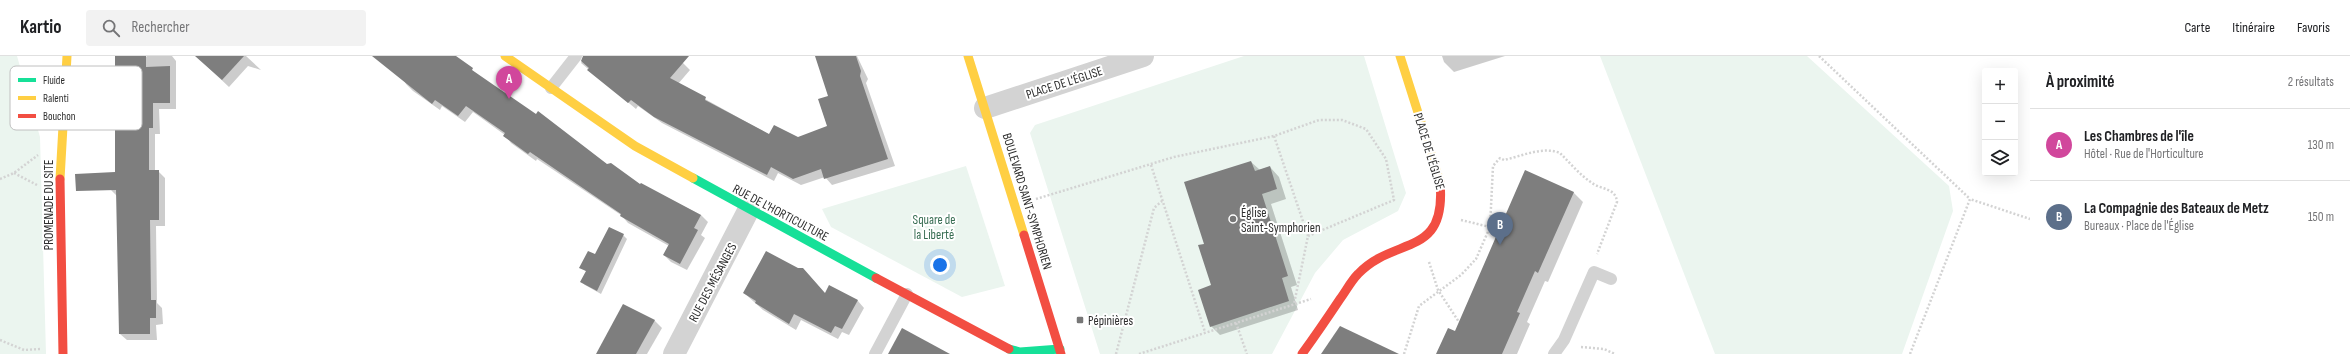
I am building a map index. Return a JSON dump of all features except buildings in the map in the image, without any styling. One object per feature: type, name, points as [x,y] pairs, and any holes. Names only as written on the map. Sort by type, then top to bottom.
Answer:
[{"type":"street","name":"PROMENADE DU SITE","points":[[66,66],[67,56]]},
{"type":"street","name":"RUE DE L'HORTICULTURE","points":[[506,56],[635,146],[906,294],[1004,351],[1061,352]]},
{"type":"street","name":"BOULEVARD SAINT-SYMPHORIEN","points":[[968,56],[1061,352]]},
{"type":"street","name":"PLACE DE L'ÉGLISE","points":[[985,108],[1143,56]]},
{"type":"street","name":"PLACE DE L'ÉGLISE","points":[[1302,354],[1358,274],[1367,265],[1420,241],[1431,230],[1439,215],[1443,196],[1440,181],[1400,56]]},
{"type":"street","name":"PROMENADE DU SITE","points":[[62,351],[59,196],[63,130]]},
{"type":"street","name":"RUE DES MÉSANGES","points":[[674,354],[749,209]]},
{"type":"lane","points":[[551,88],[576,56]]},
{"type":"lane","points":[[1554,354],[1564,340],[1594,272],[1611,279]]},
{"type":"lane","points":[[875,354],[906,294]]},
{"type":"path","points":[[1819,56],[1970,199],[2030,219]]},
{"type":"path","points":[[1014,200],[1044,199],[1174,157],[1274,136],[1319,120],[1342,120],[1366,129],[1386,159],[1394,200],[1308,236]]},
{"type":"path","points":[[1274,136],[1308,236],[1294,304]]},
{"type":"path","points":[[0,179],[14,174],[44,150],[62,146]]},
{"type":"path","points":[[1404,354],[1419,306],[1438,290],[1461,275],[1476,259],[1490,228],[1493,166],[1500,158],[1504,160],[1546,150],[1560,153],[1593,184],[1613,192],[1617,196],[1617,202],[1598,249],[1594,272]]},
{"type":"path","points":[[1151,165],[1205,332]]},
{"type":"path","points":[[1910,354],[1970,199]]},
{"type":"path","points":[[1116,354],[1154,208],[1162,201]]},
{"type":"path","points":[[1439,215],[1490,228]]},
{"type":"path","points":[[1420,241],[1438,290],[1459,322]]},
{"type":"path","points":[[1139,354],[1310,298],[1332,312]]},
{"type":"path","points":[[1236,323],[1247,354]]},
{"type":"path","points":[[0,340],[24,350],[62,351]]},
{"type":"path","points":[[1564,340],[1579,346],[1604,349],[1615,354]]},
{"type":"green space","points":[[0,56],[17,56],[20,66],[10,66],[10,130],[38,130],[40,137],[46,354],[0,354]]},
{"type":"green space","points":[[1244,56],[1364,56],[1406,193],[1398,211],[1343,240],[1315,273],[1272,354],[1100,354],[1030,133],[1035,125]]},
{"type":"green space","points":[[1600,56],[1807,56],[1949,186],[1953,211],[1902,354],[1715,354]]},
{"type":"green space","name":"Square de la Liberté","points":[[966,166],[1005,286],[962,297],[831,227],[822,209]]},
{"type":"traffic: fast","points":[[693,178],[876,278]]},
{"type":"traffic: fast","points":[[1009,349],[1020,352],[1060,349]]},
{"type":"traffic: slow","points":[[66,66],[67,56]]},
{"type":"traffic: slow","points":[[505,56],[635,146],[693,178]]},
{"type":"traffic: slow","points":[[968,56],[1024,235]]},
{"type":"traffic: slow","points":[[1400,56],[1440,182]]},
{"type":"traffic: slow","points":[[60,179],[63,130]]},
{"type":"traffic: jam","points":[[60,179],[63,354]]},
{"type":"traffic: jam","points":[[1302,354],[1358,274],[1372,262],[1416,242],[1427,235],[1435,223],[1440,206],[1440,182]]},
{"type":"traffic: jam","points":[[1024,235],[1061,354]]},
{"type":"traffic: jam","points":[[876,278],[1009,349]]},
{"type":"place","name":"Les Chambres de l'île","points":[[509,99]]},
{"type":"place","name":"Église Saint-Symphorien","points":[[1233,219]]},
{"type":"place","name":"La Compagnie des Bateaux de Metz","points":[[1500,245]]},
{"type":"place","name":"Pépinières","points":[[1080,320]]}]
